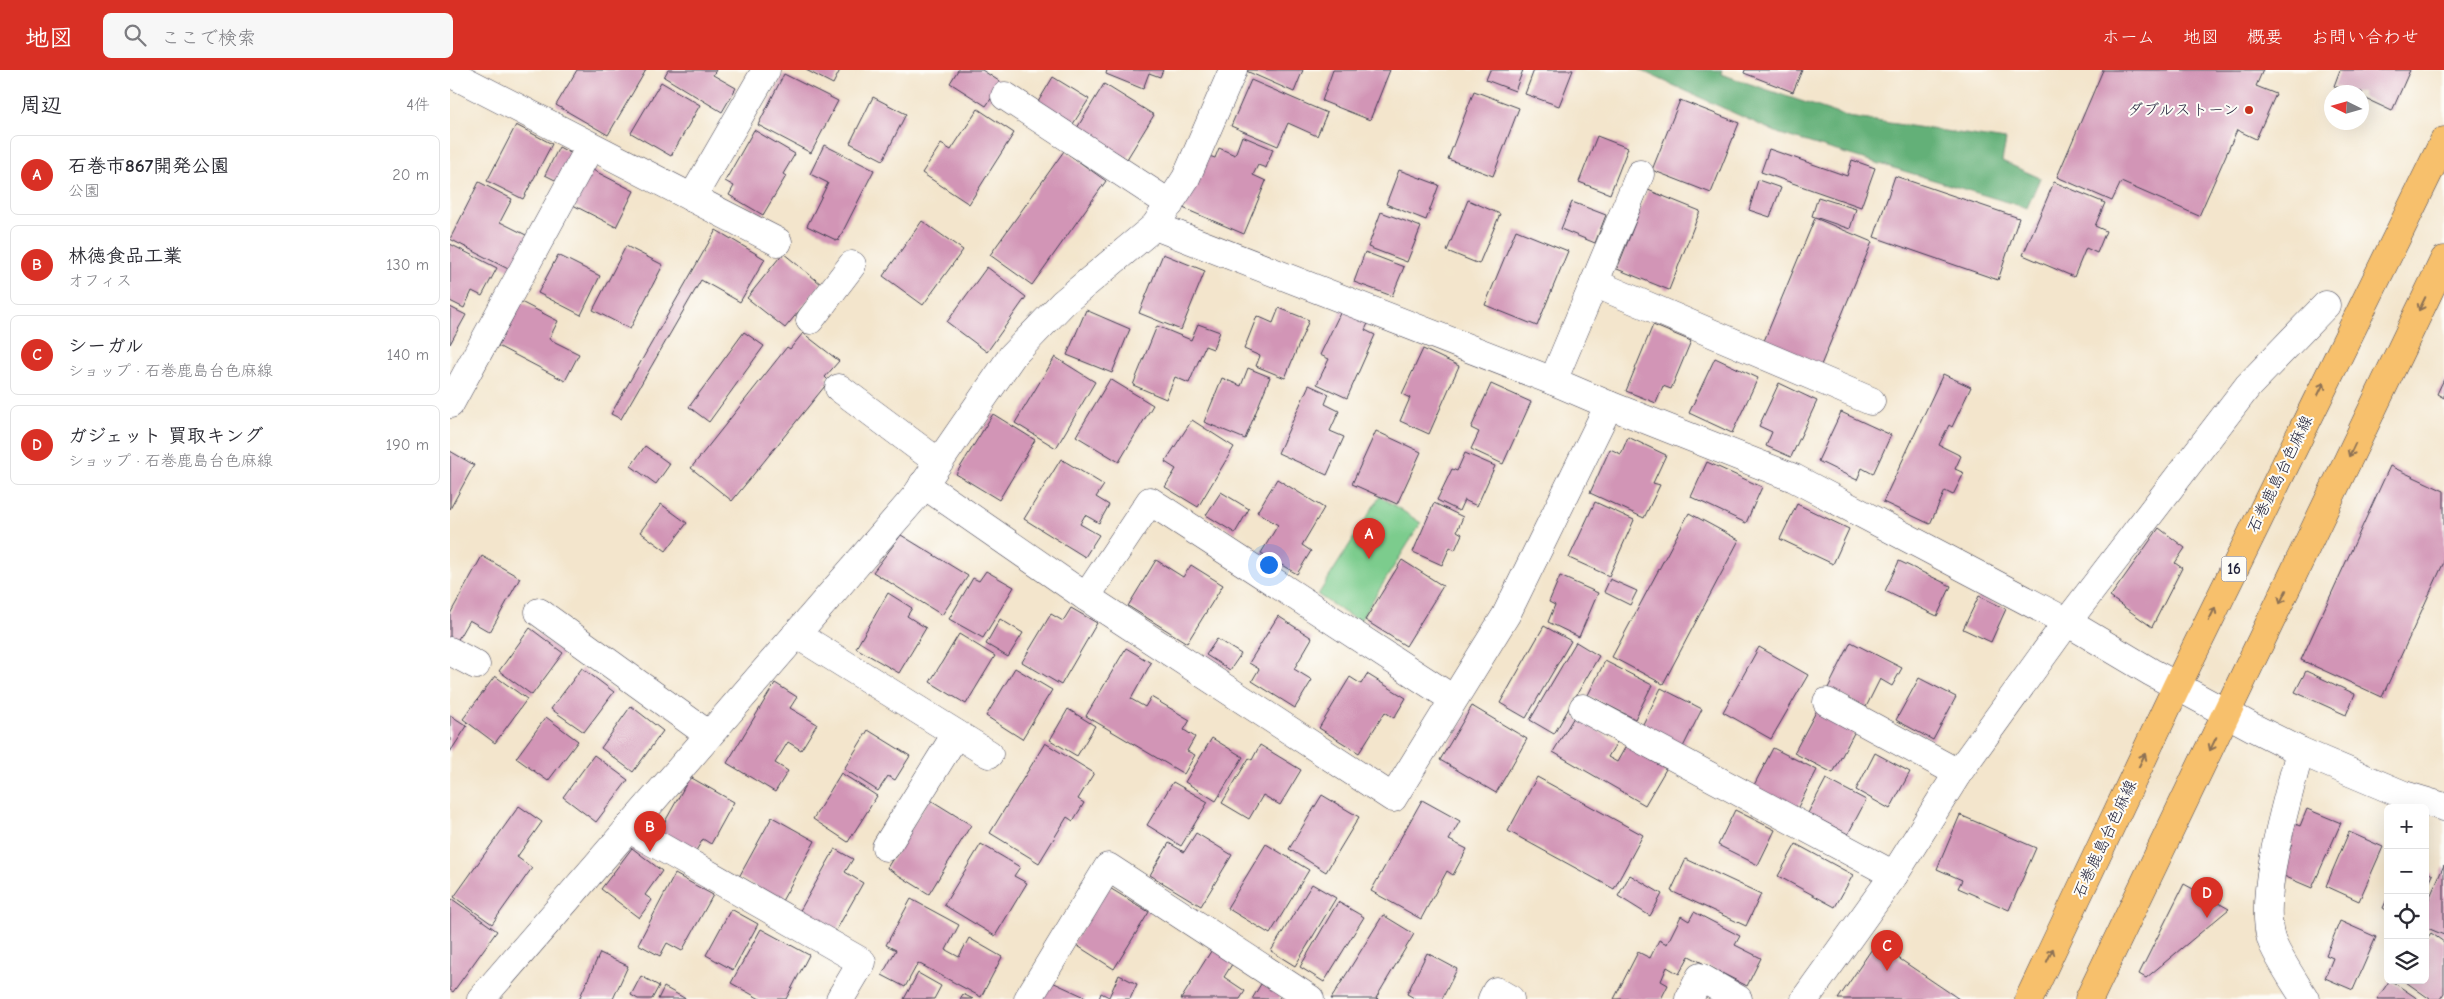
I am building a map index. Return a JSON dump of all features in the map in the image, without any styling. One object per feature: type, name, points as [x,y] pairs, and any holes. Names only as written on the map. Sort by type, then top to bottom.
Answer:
[{"type":"main road","name":"石巻鹿島台色麻線","points":[[2030,999],[2177,686],[2444,141]]},
{"type":"main road","points":[[2089,999],[2444,260]]},
{"type":"street","points":[[692,198],[766,70]]},
{"type":"street","points":[[481,999],[915,497],[1012,356],[1063,303],[1163,215],[1186,178],[1233,70]]},
{"type":"street","points":[[450,73],[590,147],[778,242]]},
{"type":"street","points":[[1005,96],[1163,215],[1553,380],[1610,406],[1794,478],[2067,622],[2227,714],[2300,751],[2404,795],[2444,807]]},
{"type":"street","points":[[450,404],[590,147]]},
{"type":"street","points":[[1553,380],[1640,174]]},
{"type":"street","points":[[810,320],[852,264]]},
{"type":"street","points":[[1594,284],[1871,401]]},
{"type":"street","points":[[1805,999],[1894,875],[1958,773],[2067,622],[2248,386],[2326,305]]},
{"type":"street","points":[[838,388],[931,473],[1086,597],[1393,798],[1506,614],[1610,406]]},
{"type":"street","points":[[1086,597],[1150,501],[1453,699]]},
{"type":"street","points":[[539,612],[709,735]]},
{"type":"street","points":[[796,634],[989,754]]},
{"type":"street","points":[[450,651],[476,665]]},
{"type":"street","points":[[1827,702],[1958,773]]},
{"type":"street","points":[[1583,708],[1894,875]]},
{"type":"street","points":[[886,847],[956,734]]},
{"type":"street","points":[[2300,751],[2277,845],[2267,917],[2272,941],[2305,999]]},
{"type":"street","points":[[628,828],[862,962],[840,999]]},
{"type":"street","points":[[1028,999],[1108,868],[1310,999]]},
{"type":"street","points":[[1689,999],[1700,977],[1738,999]]},
{"type":"street","points":[[1492,999],[1496,991],[1510,999]]},
{"type":"green space","points":[[1640,70],[1722,70],[1721,74],[1848,117],[2006,140],[2002,161],[2040,178],[2027,208],[1780,134]]},
{"type":"green space","points":[[1380,496],[1421,523],[1359,622],[1318,595]]},
{"type":"building","points":[[577,70],[646,70],[608,135],[556,105]]},
{"type":"building","points":[[668,70],[716,70],[713,75],[736,88],[722,112],[664,77]]},
{"type":"building","points":[[806,70],[840,70],[833,84]]},
{"type":"building","points":[[958,70],[982,70],[1002,83],[986,106],[950,83]]},
{"type":"building","points":[[1107,70],[1163,70],[1160,77],[1149,73],[1143,89],[1106,74]]},
{"type":"building","points":[[1244,70],[1303,70],[1294,92]]},
{"type":"building","points":[[1333,70],[1390,70],[1370,120],[1322,101]]},
{"type":"building","points":[[1490,70],[1523,70],[1515,91],[1486,80]]},
{"type":"building","points":[[1534,70],[1573,70],[1559,106],[1525,94]]},
{"type":"building","points":[[1745,70],[1802,70],[1793,92],[1744,73]]},
{"type":"building","points":[[2103,70],[2263,70],[2256,86],[2276,94],[2256,139],[2237,130],[2199,216],[2121,182],[2112,201],[2057,177]]},
{"type":"building","points":[[2340,70],[2410,70],[2392,111],[2369,100],[2369,85],[2334,85]]},
{"type":"building","points":[[784,74],[838,101],[811,153],[758,125]]},
{"type":"building","points":[[1053,77],[1089,99],[1073,124],[1038,102]]},
{"type":"building","points":[[1251,80],[1327,113],[1317,136],[1288,123],[1278,146],[1231,126]]},
{"type":"building","points":[[661,82],[700,105],[671,156],[631,133]]},
{"type":"building","points":[[1104,84],[1154,115],[1127,159],[1077,128]]},
{"type":"building","points":[[1474,91],[1519,108],[1493,176],[1448,159]]},
{"type":"building","points":[[873,97],[906,114],[883,160],[850,143]]},
{"type":"building","points":[[1680,100],[1739,123],[1711,193],[1652,170]]},
{"type":"building","points":[[978,109],[1014,133],[969,204],[922,173],[941,144],[951,150]]},
{"type":"building","points":[[516,125],[552,144],[523,199],[487,181]]},
{"type":"building","points":[[754,130],[795,154],[783,174],[786,176],[763,215],[729,195],[734,186],[725,181]]},
{"type":"building","points":[[1242,136],[1273,149],[1266,168],[1258,165],[1253,175],[1266,181],[1244,234],[1183,208],[1206,155],[1215,158],[1219,148],[1235,155]]},
{"type":"building","points":[[1597,136],[1628,148],[1610,194],[1579,182]]},
{"type":"building","points":[[824,145],[874,170],[838,241],[807,226],[828,183],[810,174]]},
{"type":"building","points":[[559,147],[576,156],[561,183],[545,175]]},
{"type":"building","points":[[1769,149],[1847,176],[1852,160],[1875,168],[1861,207],[1761,172]]},
{"type":"building","points":[[1064,151],[1106,181],[1032,285],[990,255]]},
{"type":"building","points":[[585,166],[634,191],[616,227],[567,202]]},
{"type":"building","points":[[1399,170],[1439,185],[1426,220],[1386,204]]},
{"type":"building","points":[[1895,176],[2019,218],[1998,280],[1874,237]]},
{"type":"building","points":[[1758,180],[1781,188],[1770,217],[1749,210]]},
{"type":"building","points":[[479,182],[512,199],[500,222],[530,237],[512,271],[450,239]]},
{"type":"building","points":[[2054,182],[2105,203],[2095,226],[2106,231],[2097,253],[2086,248],[2074,277],[2023,255]]},
{"type":"building","points":[[1648,190],[1700,211],[1669,290],[1617,269]]},
{"type":"building","points":[[1818,197],[1856,209],[1850,229],[1812,216]]},
{"type":"building","points":[[1468,200],[1500,214],[1479,264],[1447,251]]},
{"type":"building","points":[[1572,202],[1606,215],[1595,243],[1561,229]]},
{"type":"building","points":[[1381,212],[1421,227],[1407,262],[1368,247]]},
{"type":"building","points":[[1815,218],[1872,242],[1821,365],[1764,341]]},
{"type":"building","points":[[922,221],[963,250],[923,305],[883,276]]},
{"type":"building","points":[[716,230],[765,259],[740,302],[701,280],[621,419],[611,414]]},
{"type":"building","points":[[1516,230],[1568,251],[1537,326],[1485,305]]},
{"type":"building","points":[[450,244],[497,268],[482,296],[472,291],[464,308],[450,301]]},
{"type":"building","points":[[626,246],[663,265],[630,329],[593,310]]},
{"type":"building","points":[[1365,252],[1404,267],[1392,296],[1354,282]]},
{"type":"building","points":[[783,253],[821,284],[785,328],[747,298]]},
{"type":"building","points":[[1163,254],[1205,271],[1181,330],[1139,313]]},
{"type":"building","points":[[558,255],[600,276],[581,315],[538,293]]},
{"type":"building","points":[[987,267],[1026,297],[987,352],[947,322]]},
{"type":"building","points":[[521,302],[558,321],[549,339],[579,354],[565,381],[498,346]]},
{"type":"building","points":[[450,307],[466,315],[450,344]]},
{"type":"building","points":[[1343,307],[1370,319],[1365,330],[1375,335],[1347,398],[1317,384],[1329,359],[1320,355]]},
{"type":"building","points":[[1279,308],[1309,320],[1285,378],[1256,366],[1260,356],[1244,349],[1257,316],[1273,323]]},
{"type":"building","points":[[1086,310],[1130,329],[1112,373],[1067,355]]},
{"type":"building","points":[[1198,324],[1220,332],[1213,349],[1205,346],[1189,383],[1175,377],[1166,399],[1133,385],[1157,326],[1191,340]]},
{"type":"building","points":[[1653,325],[1691,341],[1671,389],[1663,386],[1656,403],[1626,391]]},
{"type":"building","points":[[744,332],[764,346],[709,422],[689,407]]},
{"type":"building","points":[[803,333],[839,361],[825,377],[829,381],[732,501],[691,468],[787,347],[790,349]]},
{"type":"building","points":[[1423,349],[1459,366],[1429,434],[1400,421],[1410,398],[1402,394]]},
{"type":"building","points":[[1055,357],[1095,382],[1056,448],[1015,423]]},
{"type":"building","points":[[1715,358],[1758,378],[1732,433],[1689,413]]},
{"type":"building","points":[[1248,368],[1270,377],[1245,439],[1204,422],[1222,378],[1241,386]]},
{"type":"building","points":[[1943,374],[1971,387],[1952,427],[1949,425],[1939,445],[1961,456],[1955,469],[1964,473],[1953,495],[1945,491],[1930,524],[1883,502]]},
{"type":"building","points":[[1110,379],[1153,405],[1119,462],[1076,436]]},
{"type":"building","points":[[2444,379],[2444,398],[2437,394]]},
{"type":"building","points":[[1779,383],[1817,401],[1791,457],[1766,446],[1772,432],[1759,426]]},
{"type":"building","points":[[1491,384],[1531,402],[1503,464],[1471,449],[1479,432],[1471,428]]},
{"type":"building","points":[[1309,385],[1329,394],[1325,404],[1339,411],[1330,431],[1344,437],[1327,475],[1278,453]]},
{"type":"building","points":[[1841,412],[1891,435],[1873,474],[1862,468],[1857,480],[1818,461]]},
{"type":"building","points":[[993,414],[1035,440],[999,500],[956,474]]},
{"type":"building","points":[[1192,420],[1234,447],[1198,507],[1165,487],[1176,469],[1165,462]]},
{"type":"building","points":[[1376,431],[1421,452],[1397,504],[1352,484]]},
{"type":"building","points":[[1628,437],[1666,455],[1653,483],[1660,485],[1644,518],[1590,493],[1610,449],[1621,454]]},
{"type":"building","points":[[645,446],[670,464],[656,484],[631,466]]},
{"type":"building","points":[[450,451],[474,465],[450,509]]},
{"type":"building","points":[[1465,453],[1495,466],[1477,506],[1464,500],[1459,511],[1437,500],[1452,469],[1457,471]]},
{"type":"building","points":[[1061,459],[1104,485],[1096,497],[1109,505],[1099,523],[1085,515],[1080,524],[1099,535],[1085,557],[1024,519]]},
{"type":"building","points":[[1707,462],[1762,487],[1746,523],[1691,497]]},
{"type":"building","points":[[2390,466],[2444,491],[2444,562],[2382,697],[2301,660]]},
{"type":"building","points":[[1277,479],[1324,508],[1302,545],[1311,551],[1297,574],[1261,553],[1278,525],[1257,512]]},
{"type":"building","points":[[1221,492],[1249,509],[1235,533],[1206,515]]},
{"type":"building","points":[[1595,502],[1634,520],[1609,576],[1569,558]]},
{"type":"building","points":[[1434,503],[1463,517],[1457,531],[1462,534],[1455,550],[1450,547],[1442,565],[1413,552]]},
{"type":"building","points":[[661,504],[687,523],[666,551],[640,532]]},
{"type":"building","points":[[1797,504],[1849,529],[1833,564],[1780,539]]},
{"type":"building","points":[[1689,513],[1739,540],[1663,684],[1612,657]]},
{"type":"building","points":[[2159,528],[2185,548],[2175,563],[2182,568],[2152,627],[2110,597]]},
{"type":"building","points":[[901,535],[968,576],[942,615],[873,572]]},
{"type":"building","points":[[482,556],[520,578],[490,632],[469,620],[453,648],[450,646],[450,614]]},
{"type":"building","points":[[1156,560],[1183,577],[1191,565],[1223,585],[1187,643],[1128,606]]},
{"type":"building","points":[[1402,560],[1443,586],[1406,646],[1365,620]]},
{"type":"building","points":[[1899,561],[1951,586],[1937,616],[1885,591]]},
{"type":"building","points":[[986,571],[1014,587],[983,638],[949,619],[973,578],[979,581]]},
{"type":"building","points":[[1560,576],[1598,593],[1579,637],[1548,622],[1555,605],[1549,602]]},
{"type":"building","points":[[1610,579],[1637,591],[1630,605],[1604,592]]},
{"type":"building","points":[[888,593],[912,608],[907,616],[926,628],[899,673],[856,648]]},
{"type":"building","points":[[1979,596],[2006,609],[1991,642],[1963,629]]},
{"type":"building","points":[[1071,608],[1097,623],[1061,685],[1022,662],[1051,614],[1063,621]]},
{"type":"building","points":[[1278,616],[1312,638],[1294,669],[1312,680],[1295,708],[1252,681],[1259,669],[1249,663]]},
{"type":"building","points":[[1000,619],[1023,633],[1008,657],[986,644]]},
{"type":"building","points":[[1544,626],[1571,641],[1526,718],[1500,703]]},
{"type":"building","points":[[530,628],[563,653],[532,695],[499,671]]},
{"type":"building","points":[[959,634],[995,656],[966,704],[930,682]]},
{"type":"building","points":[[1217,639],[1241,654],[1230,670],[1206,655]]},
{"type":"building","points":[[1576,642],[1599,656],[1554,734],[1530,720]]},
{"type":"building","points":[[1851,642],[1902,668],[1892,686],[1880,679],[1866,707],[1828,688]]},
{"type":"building","points":[[1759,647],[1808,675],[1771,739],[1723,712]]},
{"type":"building","points":[[1126,648],[1151,663],[1131,699],[1145,707],[1151,697],[1190,720],[1184,730],[1195,737],[1187,751],[1195,755],[1184,774],[1086,716]]},
{"type":"building","points":[[1605,661],[1652,685],[1635,719],[1588,695]]},
{"type":"building","points":[[582,668],[614,692],[584,732],[551,709]]},
{"type":"building","points":[[1015,668],[1052,690],[1022,739],[986,716]]},
{"type":"building","points":[[2306,671],[2355,694],[2346,715],[2295,692]]},
{"type":"building","points":[[1367,674],[1406,698],[1394,718],[1385,712],[1359,753],[1319,728],[1350,677],[1361,684]]},
{"type":"building","points":[[495,676],[527,699],[495,743],[463,719]]},
{"type":"building","points":[[1919,678],[1956,697],[1933,740],[1896,720]]},
{"type":"building","points":[[775,683],[797,697],[790,708],[817,724],[801,750],[788,742],[775,763],[788,771],[775,792],[727,763]]},
{"type":"building","points":[[1661,688],[1702,709],[1683,747],[1642,726]]},
{"type":"building","points":[[631,706],[663,731],[633,772],[601,748]]},
{"type":"building","points":[[1472,706],[1527,739],[1496,793],[1440,760]]},
{"type":"building","points":[[1068,709],[1095,726],[1077,756],[1050,740]]},
{"type":"building","points":[[1817,710],[1855,731],[1833,773],[1794,753]]},
{"type":"building","points":[[450,715],[467,726],[450,752]]},
{"type":"building","points":[[546,717],[578,741],[548,781],[516,758]]},
{"type":"building","points":[[1574,717],[1617,742],[1608,757],[1617,762],[1626,746],[1666,769],[1645,805],[1553,752]]},
{"type":"building","points":[[868,730],[910,756],[895,780],[888,776],[878,791],[844,769]]},
{"type":"building","points":[[1212,738],[1243,757],[1216,801],[1185,782]]},
{"type":"building","points":[[1045,743],[1094,773],[1078,799],[1084,803],[1073,821],[1067,817],[1039,863],[990,833]]},
{"type":"building","points":[[1260,745],[1301,770],[1280,805],[1263,795],[1249,819],[1222,803],[1249,758],[1252,760]]},
{"type":"building","points":[[1773,748],[1817,770],[1797,809],[1753,787]]},
{"type":"building","points":[[1875,753],[1910,772],[1890,809],[1856,790]]},
{"type":"building","points":[[594,755],[628,780],[596,822],[563,797]]},
{"type":"building","points":[[841,773],[877,796],[848,842],[813,819]]},
{"type":"building","points":[[690,777],[734,802],[711,844],[703,839],[694,854],[658,834]]},
{"type":"building","points":[[1537,777],[1643,835],[1614,889],[1508,831]]},
{"type":"building","points":[[1826,779],[1866,800],[1848,834],[1808,813]]},
{"type":"building","points":[[1173,782],[1208,802],[1181,846],[1147,825]]},
{"type":"building","points":[[1322,795],[1359,817],[1326,872],[1289,849]]},
{"type":"building","points":[[929,799],[971,825],[929,894],[887,868]]},
{"type":"building","points":[[1422,800],[1460,821],[1449,840],[1467,849],[1453,875],[1447,871],[1421,919],[1371,891]]},
{"type":"building","points":[[519,806],[542,822],[517,857],[532,868],[492,924],[454,897]]},
{"type":"building","points":[[2307,809],[2341,823],[2312,888],[2279,874],[2292,843],[2285,841],[2293,823],[2300,826]]},
{"type":"building","points":[[1735,810],[1775,830],[1758,865],[1718,845]]},
{"type":"building","points":[[1960,815],[2036,848],[2009,910],[1958,888],[1962,880],[1937,869]]},
{"type":"building","points":[[772,817],[815,841],[782,901],[739,877]]},
{"type":"building","points":[[2349,832],[2383,847],[2359,901],[2326,886]]},
{"type":"building","points":[[1196,833],[1232,855],[1201,906],[1150,875],[1169,843],[1184,852]]},
{"type":"building","points":[[981,844],[1020,867],[1014,876],[1027,883],[995,936],[944,905]]},
{"type":"building","points":[[1266,844],[1309,870],[1270,934],[1227,908]]},
{"type":"building","points":[[1796,844],[1853,875],[1835,907],[1778,876]]},
{"type":"building","points":[[632,848],[662,871],[645,895],[652,900],[639,918],[601,889]]},
{"type":"building","points":[[835,849],[853,859],[845,872],[863,883],[834,934],[798,914]]},
{"type":"building","points":[[1686,859],[1761,894],[1746,926],[1671,891]]},
{"type":"building","points":[[2444,865],[2444,935],[2429,929],[2429,899]]},
{"type":"building","points":[[2429,873],[2433,875],[2429,884]]},
{"type":"building","points":[[675,874],[713,895],[682,951],[667,943],[660,956],[638,944]]},
{"type":"building","points":[[1630,875],[1662,894],[1650,916],[1618,896]]},
{"type":"building","points":[[1312,884],[1336,898],[1295,966],[1271,951]]},
{"type":"building","points":[[2184,884],[2229,909],[2146,978],[2139,974]]},
{"type":"building","points":[[1108,887],[1149,912],[1114,969],[1073,943]]},
{"type":"building","points":[[452,899],[497,931],[453,992],[450,990],[450,902]]},
{"type":"building","points":[[911,899],[959,925],[946,950],[959,957],[969,938],[1002,957],[981,997],[918,963],[905,987],[882,975],[896,950],[886,945]]},
{"type":"building","points":[[1338,902],[1364,917],[1324,982],[1300,967]]},
{"type":"building","points":[[731,909],[758,924],[733,970],[706,955]]},
{"type":"building","points":[[1694,912],[1740,936],[1735,945],[1761,958],[1747,986],[1689,956],[1679,974],[1667,967],[1661,981],[1668,985],[1661,999],[1614,999],[1638,952],[1650,958],[1659,940],[1667,944],[1681,916],[1689,921]]},
{"type":"building","points":[[1383,915],[1414,934],[1376,998],[1379,999],[1331,999]]},
{"type":"building","points":[[2340,921],[2376,937],[2353,990],[2325,978],[2333,958],[2326,955]]},
{"type":"building","points":[[761,929],[809,955],[786,999],[760,999],[731,983]]},
{"type":"building","points":[[2431,933],[2444,942],[2444,993],[2440,999],[2430,999],[2409,984],[2429,984],[2429,936]]},
{"type":"building","points":[[1876,943],[1959,999],[1838,999]]},
{"type":"building","points":[[1213,948],[1234,961],[1224,977],[1245,991],[1240,999],[1181,999]]},
{"type":"building","points":[[600,953],[628,966],[613,999],[579,999]]},
{"type":"building","points":[[1427,953],[1457,969],[1442,999],[1416,999],[1407,994]]},
{"type":"building","points":[[918,973],[941,986],[934,999],[904,999]]},
{"type":"building","points":[[1119,975],[1137,984],[1130,999],[1099,999],[1101,993],[1109,997]]},
{"type":"building","points":[[641,976],[659,986],[652,999],[638,999],[631,995]]},
{"type":"building","points":[[1050,981],[1085,997],[1084,999],[1042,999]]},
{"type":"building","points":[[1261,984],[1281,995],[1279,999],[1252,999]]},
{"type":"building","points":[[2387,984],[2396,984],[2418,999],[2377,999]]},
{"type":"building","points":[[664,987],[686,999],[658,999]]},
{"type":"building","points":[[963,994],[973,999],[960,999]]},
{"type":"place","name":"ダブルストーン","points":[[2249,110]]},
{"type":"place","name":"石巻市867開発公園","points":[[1369,559]]},
{"type":"place","name":"林徳食品工業","points":[[650,852]]},
{"type":"place","name":"ガジェット 買取キング","points":[[2207,918]]},
{"type":"place","name":"シーガル","points":[[1887,971]]}]
